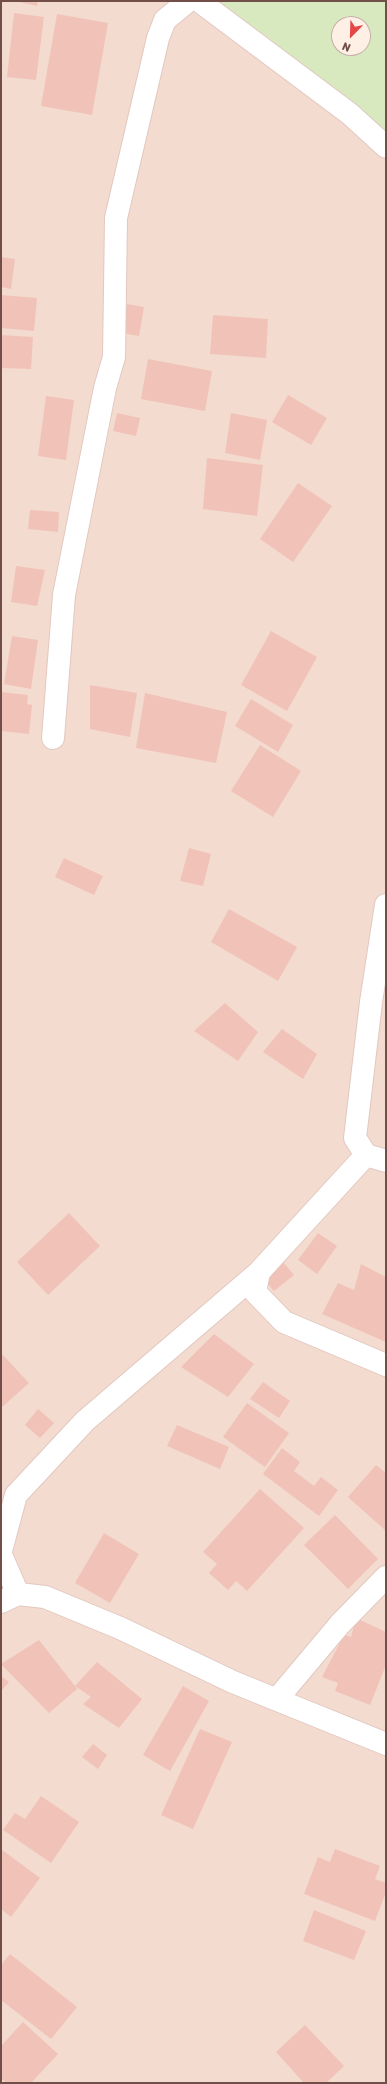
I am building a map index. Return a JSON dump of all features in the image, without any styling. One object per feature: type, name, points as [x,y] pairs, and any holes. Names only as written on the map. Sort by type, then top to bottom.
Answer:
[{"type":"street","points":[[53,738],[64,594],[105,388],[114,357],[116,218],[158,38],[165,20],[188,1]]},
{"type":"street","points":[[199,1],[350,114],[386,147]]},
{"type":"street","points":[[1,1551],[16,1495],[80,1426],[259,1272],[376,1158],[355,1138],[371,1002],[386,905]]},
{"type":"street","points":[[259,1272],[255,1292],[284,1322],[386,1365]]},
{"type":"street","points":[[1,1555],[10,1598],[45,1597],[120,1628],[233,1682],[277,1699],[365,1737],[386,1744]]},
{"type":"street","points":[[277,1699],[340,1624],[386,1577]]},
{"type":"shaded area","points":[[1,1],[386,1],[386,2083],[1,2083]]},
{"type":"green space","points":[[195,1],[386,1],[386,136]]},
{"type":"building","points":[[15,1],[38,1],[37,6]]},
{"type":"building","points":[[14,13],[44,17],[36,80],[7,77]]},
{"type":"building","points":[[57,14],[108,23],[92,115],[41,106]]},
{"type":"building","points":[[1,257],[15,259],[11,289],[1,287]]},
{"type":"building","points":[[1,295],[37,298],[34,331],[1,328]]},
{"type":"building","points":[[127,304],[144,307],[139,336],[122,333]]},
{"type":"building","points":[[213,315],[268,319],[266,358],[210,354]]},
{"type":"building","points":[[1,335],[33,337],[31,369],[1,368]]},
{"type":"building","points":[[148,359],[212,371],[205,411],[141,399]]},
{"type":"building","points":[[288,395],[327,418],[311,445],[272,422]]},
{"type":"building","points":[[46,396],[74,400],[66,460],[38,456]]},
{"type":"building","points":[[117,413],[140,418],[136,436],[113,431]]},
{"type":"building","points":[[231,413],[267,420],[260,460],[225,453]]},
{"type":"building","points":[[207,458],[263,465],[257,516],[203,509]]},
{"type":"building","points":[[298,483],[332,506],[293,562],[260,539]]},
{"type":"building","points":[[30,510],[59,512],[58,532],[28,529]]},
{"type":"building","points":[[16,566],[45,570],[37,606],[11,602]]},
{"type":"building","points":[[271,631],[317,657],[287,711],[241,685]]},
{"type":"building","points":[[12,636],[38,640],[31,689],[4,684]]},
{"type":"building","points":[[90,685],[137,693],[130,737],[90,729]]},
{"type":"building","points":[[1,692],[28,695],[27,704],[32,705],[29,734],[1,731]]},
{"type":"building","points":[[145,693],[227,712],[216,763],[136,748]]},
{"type":"building","points":[[251,699],[293,725],[278,752],[235,726]]},
{"type":"building","points":[[260,745],[301,771],[273,817],[231,791]]},
{"type":"building","points":[[189,848],[211,854],[203,886],[180,881]]},
{"type":"building","points":[[64,858],[103,876],[94,895],[55,877]]},
{"type":"building","points":[[229,909],[297,947],[278,981],[211,942]]},
{"type":"building","points":[[225,1003],[258,1032],[238,1061],[194,1031]]},
{"type":"building","points":[[282,1029],[317,1054],[303,1079],[263,1052]]},
{"type":"building","points":[[69,1213],[100,1246],[48,1295],[17,1262]]},
{"type":"building","points":[[318,1233],[337,1246],[317,1274],[298,1260]]},
{"type":"building","points":[[283,1262],[294,1275],[274,1291],[264,1279]]},
{"type":"building","points":[[361,1264],[386,1277],[386,1342],[322,1314],[338,1283],[354,1290]]},
{"type":"building","points":[[214,1334],[254,1364],[228,1397],[181,1367]]},
{"type":"building","points":[[1,1353],[29,1383],[1,1408]]},
{"type":"building","points":[[263,1382],[290,1401],[279,1418],[250,1399]]},
{"type":"building","points":[[247,1403],[289,1433],[265,1467],[223,1437]]},
{"type":"building","points":[[38,1409],[54,1423],[40,1438],[25,1425]]},
{"type":"building","points":[[177,1425],[229,1447],[220,1469],[167,1446]]},
{"type":"building","points":[[282,1448],[300,1462],[294,1471],[314,1486],[321,1477],[338,1490],[319,1516],[263,1474]]},
{"type":"building","points":[[376,1465],[386,1473],[386,1531],[348,1497]]},
{"type":"building","points":[[260,1489],[304,1528],[247,1591],[236,1581],[228,1590],[209,1573],[217,1564],[203,1552]]},
{"type":"building","points":[[335,1515],[378,1559],[348,1589],[304,1545]]},
{"type":"building","points":[[104,1533],[139,1554],[110,1603],[75,1583]]},
{"type":"building","points":[[356,1618],[386,1632],[386,1665],[370,1705],[335,1691],[338,1683],[322,1677],[344,1635],[351,1637]]},
{"type":"building","points":[[39,1640],[77,1689],[49,1713],[1,1664]]},
{"type":"building","points":[[97,1662],[142,1699],[119,1728],[83,1704],[91,1697],[75,1686]]},
{"type":"building","points":[[1,1676],[9,1682],[1,1691]]},
{"type":"building","points":[[183,1686],[209,1701],[170,1771],[143,1755]]},
{"type":"building","points":[[200,1729],[232,1742],[193,1829],[161,1815]]},
{"type":"building","points":[[93,1744],[107,1755],[98,1769],[82,1757]]},
{"type":"building","points":[[41,1796],[79,1822],[51,1863],[3,1830],[15,1813],[25,1819]]},
{"type":"building","points":[[1,1849],[40,1878],[11,1917],[1,1909]]},
{"type":"building","points":[[335,1849],[380,1866],[375,1879],[386,1883],[386,1892],[375,1921],[304,1894],[318,1857],[330,1862]]},
{"type":"building","points":[[314,1910],[366,1931],[354,1960],[303,1941]]},
{"type":"building","points":[[10,1954],[77,2007],[51,2039],[1,2000],[1,1965]]},
{"type":"building","points":[[23,2022],[58,2054],[31,2083],[6,2083],[1,2078],[1,2046]]},
{"type":"building","points":[[305,2025],[344,2066],[326,2083],[304,2083],[276,2052]]}]
